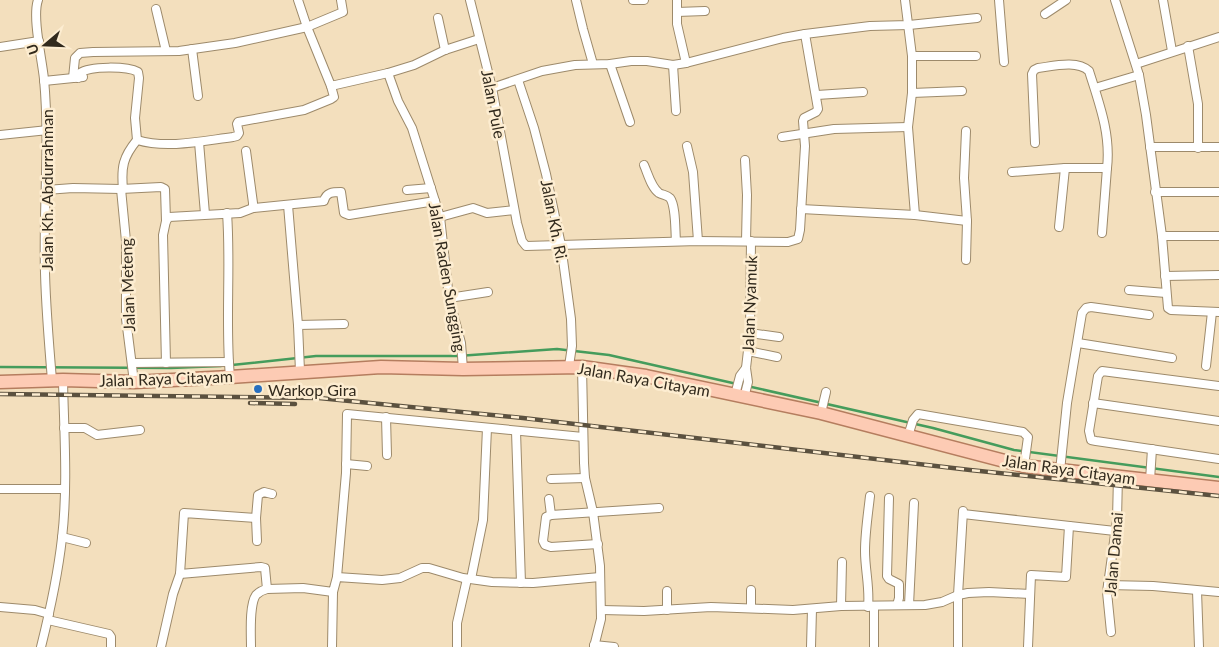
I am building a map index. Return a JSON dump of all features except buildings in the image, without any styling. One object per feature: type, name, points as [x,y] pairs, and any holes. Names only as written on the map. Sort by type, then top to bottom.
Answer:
[{"type":"main road","name":"Jalan Raya Citayam","points":[[0,382],[54,374],[134,380],[230,369],[574,363],[740,393],[910,428],[1025,460],[1061,467],[1118,476],[1150,476],[1219,488]]},
{"type":"street","name":"Jalan Kh. Abdurrahman","points":[[38,0],[36,5],[48,130],[45,273],[54,374],[64,428],[62,537],[41,647]]},
{"type":"street","points":[[78,78],[80,72],[88,69],[127,68],[135,70],[139,75],[135,118],[136,140],[169,144],[199,142],[237,136],[238,122],[304,110],[331,100],[334,97],[298,0]]},
{"type":"street","points":[[78,78],[75,58],[80,53],[166,51],[235,43],[307,27],[343,12],[341,0]]},
{"type":"street","name":"Jalan Pule","points":[[470,0],[492,88],[514,210],[522,241],[526,246],[561,245]]},
{"type":"street","points":[[576,0],[593,64]]},
{"type":"street","points":[[633,0],[644,0]]},
{"type":"street","points":[[677,0],[678,32],[686,63]]},
{"type":"street","points":[[905,0],[912,56],[912,93],[908,127],[915,215]]},
{"type":"street","points":[[999,0],[1004,62]]},
{"type":"street","points":[[1045,14],[1066,0]]},
{"type":"street","points":[[1115,0],[1139,75],[1162,236],[1168,308],[1171,310],[1216,312],[1206,366]]},
{"type":"street","points":[[1163,0],[1172,51]]},
{"type":"street","points":[[156,9],[166,51]]},
{"type":"street","points":[[677,12],[705,11]]},
{"type":"street","points":[[438,18],[445,50]]},
{"type":"street","points":[[492,88],[558,67],[631,61],[647,61],[673,65],[805,34],[870,26],[909,25],[977,18]]},
{"type":"street","points":[[561,245],[676,241],[788,242],[798,239],[800,236],[805,133],[804,118],[818,109],[805,34]]},
{"type":"street","points":[[1136,64],[1219,37]]},
{"type":"street","points":[[331,86],[414,65],[445,50],[479,39]]},
{"type":"street","points":[[0,47],[39,40]]},
{"type":"street","points":[[1188,46],[1198,104],[1198,148]]},
{"type":"street","points":[[192,49],[198,96]]},
{"type":"street","points":[[127,52],[127,68]]},
{"type":"street","points":[[912,56],[976,56]]},
{"type":"street","points":[[610,64],[630,122]]},
{"type":"street","points":[[673,65],[676,111]]},
{"type":"street","points":[[1035,144],[1032,74],[1034,70],[1038,68],[1082,66],[1089,71],[1106,125],[1109,154],[1102,233]]},
{"type":"street","name":"Jalan Raden Sungging","points":[[388,73],[398,101],[412,128],[440,217],[449,298],[461,343],[463,366]]},
{"type":"street","points":[[1095,88],[1139,75]]},
{"type":"street","points":[[44,81],[78,78]]},
{"type":"street","name":"Jalan Kh. Ri.","points":[[518,80],[534,128],[546,174],[561,245],[571,319],[572,346],[583,437],[585,478],[598,544],[602,610],[594,646]]},
{"type":"street","points":[[912,93],[962,91]]},
{"type":"street","points":[[817,95],[863,92]]},
{"type":"street","points":[[782,136],[834,128],[908,127]]},
{"type":"street","points":[[0,135],[48,130]]},
{"type":"street","points":[[966,131],[964,184],[967,220],[966,260]]},
{"type":"street","name":"Jalan Meteng","points":[[134,380],[126,319],[126,241],[122,164],[129,149],[136,140]]},
{"type":"street","points":[[199,142],[205,214]]},
{"type":"street","points":[[687,146],[693,172],[698,241]]},
{"type":"street","points":[[1150,147],[1219,147]]},
{"type":"street","points":[[246,151],[254,203],[253,208]]},
{"type":"street","name":"Jalan Nyamuk","points":[[740,393],[748,382],[746,368],[750,333],[745,160]]},
{"type":"street","points":[[644,165],[655,188],[670,199],[674,214],[676,241]]},
{"type":"street","points":[[1012,172],[1064,168],[1107,168]]},
{"type":"street","points":[[1059,227],[1064,168]]},
{"type":"street","points":[[46,190],[164,187],[166,221],[163,235],[166,363]]},
{"type":"street","points":[[407,190],[431,188]]},
{"type":"street","points":[[166,221],[170,217],[240,213],[253,208],[324,201],[325,196],[328,194],[341,192],[344,213],[349,215],[435,201]]},
{"type":"street","points":[[1155,192],[1219,192]]},
{"type":"street","points":[[288,205],[300,369]]},
{"type":"street","points":[[440,217],[473,208],[487,213],[514,210]]},
{"type":"street","points":[[801,209],[915,215],[967,220]]},
{"type":"street","points":[[132,365],[166,363],[230,369],[227,213]]},
{"type":"street","points":[[1162,236],[1219,236]]},
{"type":"street","points":[[1165,276],[1219,275]]},
{"type":"street","points":[[1129,290],[1166,293]]},
{"type":"street","points":[[449,298],[488,292]]},
{"type":"street","points":[[1061,467],[1068,403],[1082,313],[1086,308],[1091,307],[1149,315]]},
{"type":"street","points":[[298,325],[344,324]]},
{"type":"street","points":[[750,333],[779,337]]},
{"type":"street","points":[[1078,343],[1172,358]]},
{"type":"street","points":[[748,351],[777,357]]},
{"type":"street","name":"Jalan Nyamuk","points":[[740,393],[739,379],[746,368]]},
{"type":"street","points":[[1219,386],[1102,371],[1098,376],[1089,431],[1091,440],[1152,453],[1219,459]]},
{"type":"street","points":[[822,411],[825,395]]},
{"type":"street","points":[[1094,403],[1219,421]]},
{"type":"street","points":[[332,647],[333,592],[337,577],[346,464],[347,414],[583,437]]},
{"type":"street","points":[[910,428],[915,415],[921,414],[1023,432],[1028,437],[1025,460]]},
{"type":"street","points":[[386,417],[386,455]]},
{"type":"street","points":[[64,428],[85,428],[97,435],[140,430]]},
{"type":"street","points":[[456,647],[457,623],[483,520],[487,428]]},
{"type":"street","points":[[516,431],[521,582]]},
{"type":"street","points":[[1150,476],[1152,453]]},
{"type":"street","points":[[346,464],[366,466]]},
{"type":"street","name":"Jalan Damai","points":[[1111,632],[1108,585],[1115,531],[1118,476]]},
{"type":"street","points":[[551,479],[585,478]]},
{"type":"street","points":[[0,489],[64,489]]},
{"type":"street","points":[[256,541],[258,495],[264,492],[272,494]]},
{"type":"street","points":[[870,496],[865,546],[874,647]]},
{"type":"street","points":[[889,498],[888,576],[889,579],[899,584],[900,598],[897,606]]},
{"type":"street","points":[[549,499],[552,514]]},
{"type":"street","points":[[909,605],[914,503]]},
{"type":"street","points":[[598,544],[545,546],[543,541],[546,517],[552,514],[659,508]]},
{"type":"street","points":[[161,647],[173,594],[180,574],[184,513],[256,518]]},
{"type":"street","points":[[958,647],[958,595],[963,513],[1115,531]]},
{"type":"street","points":[[1028,647],[1032,575],[1066,577],[1069,526]]},
{"type":"street","points":[[62,537],[86,543]]},
{"type":"street","points":[[841,606],[842,562]]},
{"type":"street","points":[[180,574],[264,567],[267,589]]},
{"type":"street","points":[[337,577],[382,580],[400,578],[422,568],[429,568],[469,579],[492,582],[600,577]]},
{"type":"street","points":[[1108,585],[1153,586],[1219,592]]},
{"type":"street","points":[[251,647],[254,599],[260,592],[267,589],[303,588],[333,592]]},
{"type":"street","points":[[751,590],[751,608]]},
{"type":"street","points":[[667,591],[667,610]]},
{"type":"street","points":[[1197,591],[1199,647]]},
{"type":"street","points":[[602,610],[644,611],[711,607],[793,610],[841,606],[925,605],[942,602],[958,595],[988,592],[1030,594]]},
{"type":"street","points":[[0,607],[35,610],[48,617],[109,634],[111,637],[111,647]]},
{"type":"street","points":[[811,647],[812,608]]},
{"type":"street","points":[[594,646],[614,647]]},
{"type":"waterway","points":[[232,365],[316,356],[458,356],[557,349],[609,355],[737,384]]},
{"type":"waterway","points":[[0,367],[171,368],[221,366]]},
{"type":"waterway","points":[[747,386],[933,428],[1014,450],[1219,477]]},
{"type":"railway","points":[[0,394],[319,398],[523,418],[970,470],[1219,496]]},
{"type":"railway","points":[[250,403],[295,404]]},
{"type":"place","name":"Warkop Gira","points":[[258,389]]}]
